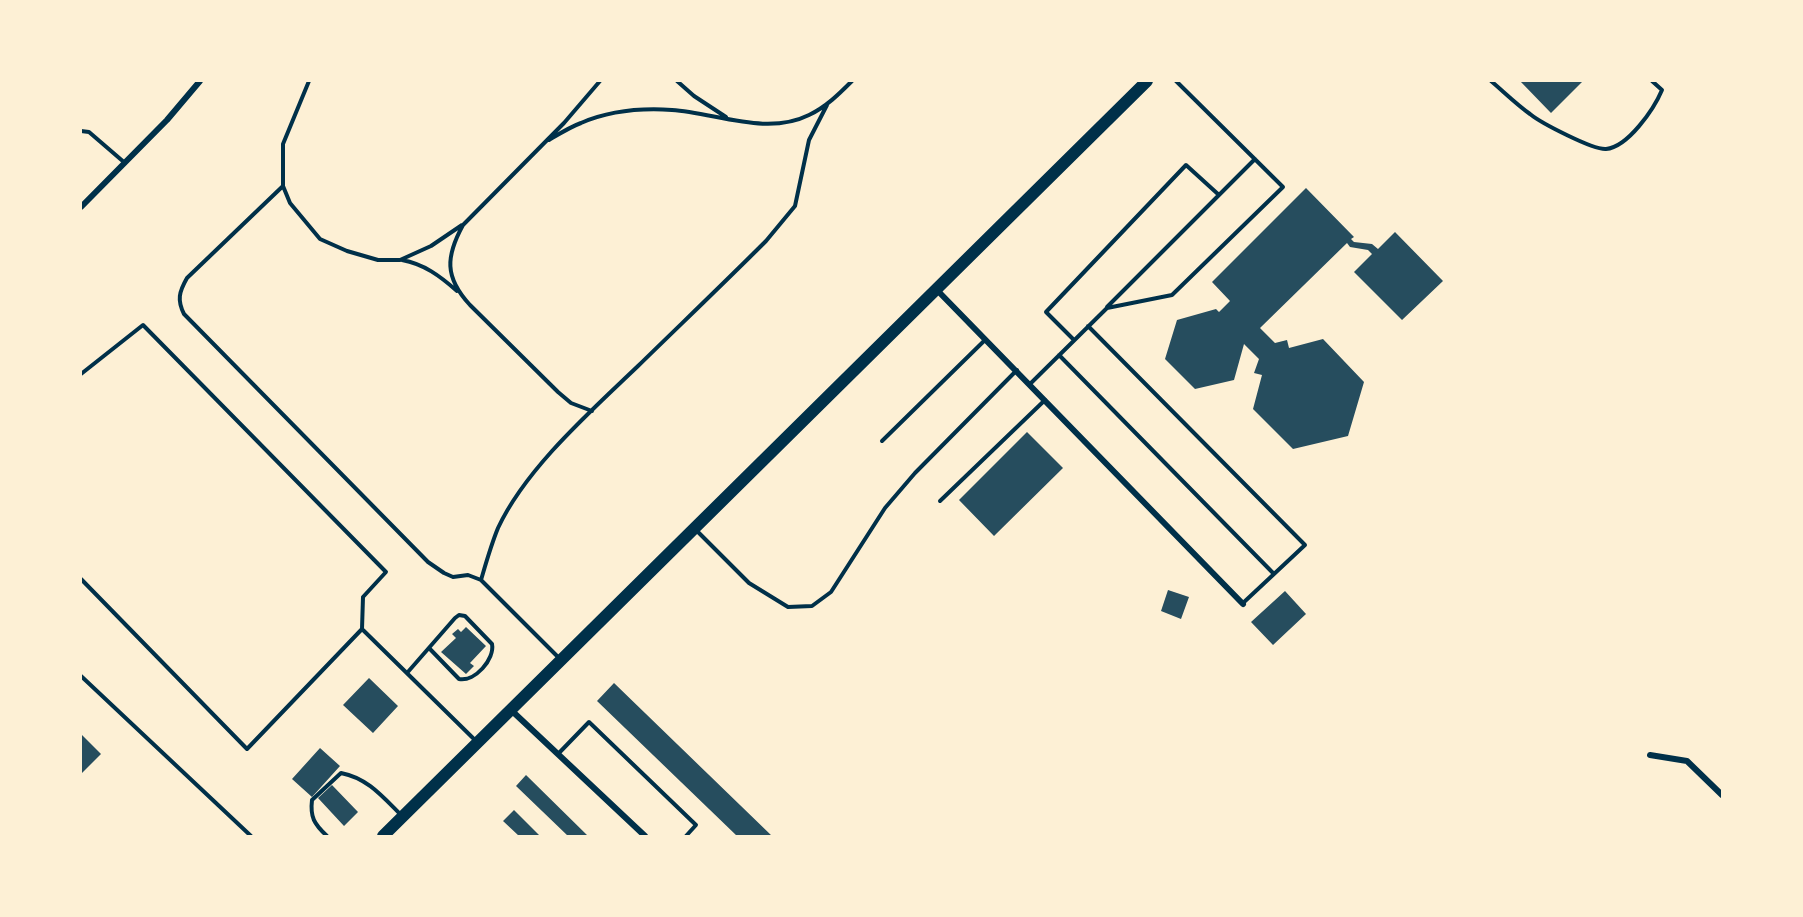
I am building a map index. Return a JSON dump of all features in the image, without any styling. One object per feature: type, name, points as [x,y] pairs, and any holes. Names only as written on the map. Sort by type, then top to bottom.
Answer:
[{"type":"main road","points":[[383,836],[1147,81]]},
{"type":"street","points":[[81,207],[126,164],[201,81]]},
{"type":"street","points":[[936,289],[1243,603]]},
{"type":"street","points":[[510,710],[645,836]]},
{"type":"street","points":[[1650,755],[1687,762],[1722,795]]},
{"type":"lane","points":[[309,81],[283,144],[283,186],[290,203],[321,238],[347,251],[378,260],[415,262],[440,276],[558,392],[571,403],[592,411]]},
{"type":"lane","points":[[400,260],[431,246],[463,225],[600,81]]},
{"type":"lane","points":[[677,81],[694,96],[729,119]]},
{"type":"lane","points":[[545,141],[582,122],[609,114],[673,110],[765,124],[785,123],[807,116],[827,105],[852,81]]},
{"type":"lane","points":[[1107,308],[1172,295],[1283,187],[1176,81]]},
{"type":"lane","points":[[1491,81],[1532,116],[1590,146],[1606,149],[1621,142],[1635,131],[1657,103],[1662,90],[1652,81]]},
{"type":"lane","points":[[481,580],[499,526],[520,492],[542,464],[592,411],[788,218],[797,199],[809,140],[827,105]]},
{"type":"lane","points":[[81,131],[89,132],[126,164]]},
{"type":"lane","points":[[1030,384],[1255,159]]},
{"type":"lane","points":[[1074,340],[1046,312],[1186,165],[1219,195]]},
{"type":"lane","points":[[283,186],[187,278],[178,302],[184,314],[428,562],[453,577],[468,575],[481,580],[561,660]]},
{"type":"lane","points":[[459,293],[452,278],[449,260],[453,243],[463,225]]},
{"type":"lane","points":[[81,374],[143,325],[386,572],[363,597],[363,629],[247,749],[81,579]]},
{"type":"lane","points":[[1088,326],[1305,544],[1243,603]]},
{"type":"lane","points":[[882,441],[986,339]]},
{"type":"lane","points":[[1059,355],[1274,574]]},
{"type":"lane","points":[[694,529],[750,583],[788,607],[812,606],[831,592],[885,508],[915,473],[1017,370]]},
{"type":"lane","points":[[940,501],[1045,400]]},
{"type":"lane","points":[[407,673],[429,648],[459,615],[465,616],[492,644],[493,650],[491,658],[472,678],[466,680],[459,679],[429,648]]},
{"type":"lane","points":[[363,629],[478,742]]},
{"type":"lane","points":[[81,676],[251,836]]},
{"type":"lane","points":[[558,754],[589,722],[696,825],[686,836]]},
{"type":"lane","points":[[327,836],[315,825],[310,813],[312,800],[341,773],[354,775],[372,786],[403,816]]},
{"type":"building","points":[[1520,81],[1583,81],[1551,113]]},
{"type":"building","points":[[1306,188],[1354,237],[1351,239],[1354,242],[1372,244],[1378,249],[1395,232],[1443,281],[1402,320],[1354,272],[1372,254],[1368,250],[1350,247],[1347,243],[1260,328],[1275,343],[1287,340],[1289,348],[1323,339],[1364,382],[1348,436],[1293,449],[1253,409],[1262,375],[1254,373],[1259,359],[1244,344],[1234,380],[1195,389],[1165,359],[1177,320],[1216,309],[1219,312],[1230,301],[1212,282]]},
{"type":"building","points":[[1027,432],[1063,468],[994,536],[959,500]]},
{"type":"building","points":[[1168,590],[1189,597],[1181,619],[1161,611]]},
{"type":"building","points":[[1285,591],[1306,614],[1273,645],[1251,622]]},
{"type":"building","points":[[466,627],[486,646],[470,663],[474,666],[466,674],[441,652],[456,638],[452,634],[458,629],[461,632]]},
{"type":"building","points":[[369,678],[398,706],[373,733],[343,705]]},
{"type":"building","points":[[614,683],[772,836],[737,836],[597,701]]},
{"type":"building","points":[[81,734],[101,754],[81,774]]},
{"type":"building","points":[[320,748],[340,766],[312,797],[292,779]]},
{"type":"building","points":[[526,775],[588,836],[568,836],[516,786]]},
{"type":"building","points":[[332,785],[358,812],[344,826],[318,798]]},
{"type":"building","points":[[514,810],[540,836],[519,836],[503,821]]}]
